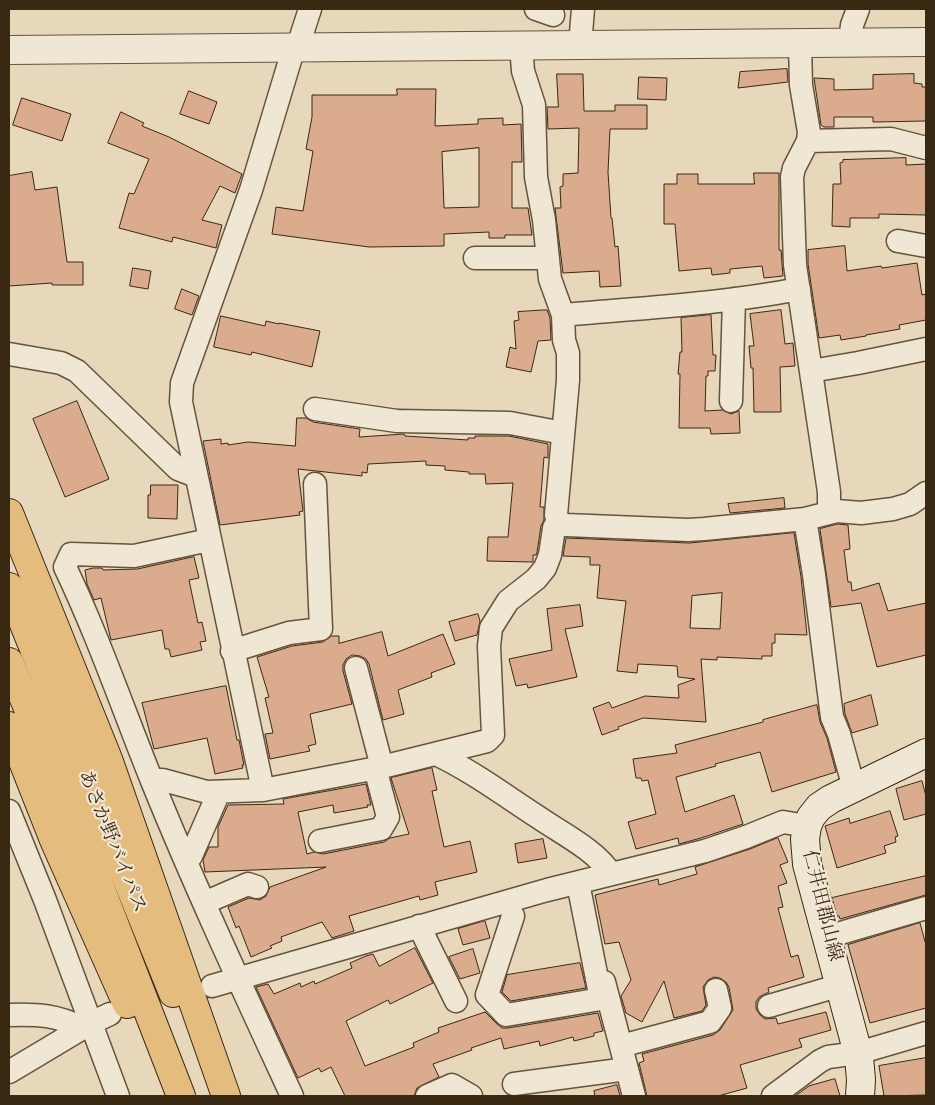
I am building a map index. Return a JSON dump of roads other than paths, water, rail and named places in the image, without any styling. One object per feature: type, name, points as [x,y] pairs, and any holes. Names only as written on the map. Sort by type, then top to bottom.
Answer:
[{"type":"highway","points":[[9,513],[108,759],[226,1096]]},
{"type":"highway","name":"あさか野バイパス","points":[[9,587],[151,942],[216,1096]]},
{"type":"highway","name":"あさか野バイパス","points":[[9,662],[82,842],[181,1096]]},
{"type":"highway","points":[[9,726],[54,840],[122,993],[174,1096]]},
{"type":"street","points":[[263,790],[232,651],[181,402],[182,383],[251,190],[292,57],[298,46],[310,9]]},
{"type":"street","points":[[580,45],[582,9]]},
{"type":"street","points":[[850,42],[852,25],[858,9]]},
{"type":"street","points":[[9,50],[926,42]]},
{"type":"street","points":[[800,43],[801,85],[809,132],[808,141],[794,168],[792,177],[795,266],[829,492],[829,513]]},
{"type":"street","points":[[521,45],[523,71],[534,105],[536,177],[544,220],[550,279],[563,315],[564,340],[569,360],[556,515],[558,521],[561,524],[688,530],[805,519],[837,512],[861,513],[893,509],[910,504],[926,493]]},
{"type":"street","points":[[808,141],[891,139],[926,148]]},
{"type":"street","points":[[898,241],[926,246]]},
{"type":"street","points":[[475,258],[548,258]]},
{"type":"street","points":[[563,315],[734,299],[798,289]]},
{"type":"street","points":[[732,401],[734,299]]},
{"type":"street","points":[[811,370],[858,363],[926,349]]},
{"type":"street","points":[[9,354],[61,362],[77,372],[178,469],[196,476]]},
{"type":"street","points":[[315,410],[397,421],[510,423],[563,433]]},
{"type":"street","points":[[232,651],[289,633],[320,629],[315,484]]},
{"type":"street","points":[[805,519],[832,717],[839,734],[854,788]]},
{"type":"street","points":[[152,780],[163,780],[207,792],[263,790],[379,768],[488,741],[493,735],[489,646],[492,628],[508,601],[536,579],[545,568],[550,555],[554,528],[558,521]]},
{"type":"street","points":[[209,540],[134,556],[71,554],[65,567],[87,613],[186,862],[292,1096]]},
{"type":"street","points":[[320,840],[381,829],[388,818],[379,768],[356,668]]},
{"type":"street","name":"仁井田郡山線","points":[[860,1096],[861,1080],[858,1053],[807,864],[805,839],[807,826],[810,818],[819,807],[831,799],[926,753]]},
{"type":"street","points":[[436,754],[496,788],[595,856],[611,874]]},
{"type":"street","points":[[186,862],[191,856],[219,792]]},
{"type":"street","points":[[9,811],[95,1022],[118,1096]]},
{"type":"street","points":[[212,986],[547,890],[705,851],[783,822],[807,826]]},
{"type":"street","points":[[513,916],[487,994],[506,1015],[601,999],[578,883]]},
{"type":"street","points":[[204,903],[248,884],[257,887]]},
{"type":"street","points":[[827,937],[926,908]]},
{"type":"street","points":[[419,926],[456,1001]]},
{"type":"street","points":[[597,979],[605,982],[634,1096]]},
{"type":"street","points":[[769,1006],[841,985]]},
{"type":"street","points":[[622,1046],[710,1022],[720,1008],[716,990]]},
{"type":"street","points":[[9,1015],[51,1016],[95,1022]]},
{"type":"street","points":[[9,1072],[95,1022]]},
{"type":"street","points":[[773,1096],[820,1061],[837,1055],[858,1053],[926,1033]]},
{"type":"street","points":[[514,1084],[628,1069]]},
{"type":"street","points":[[427,1096],[452,1085],[471,1096]]}]
